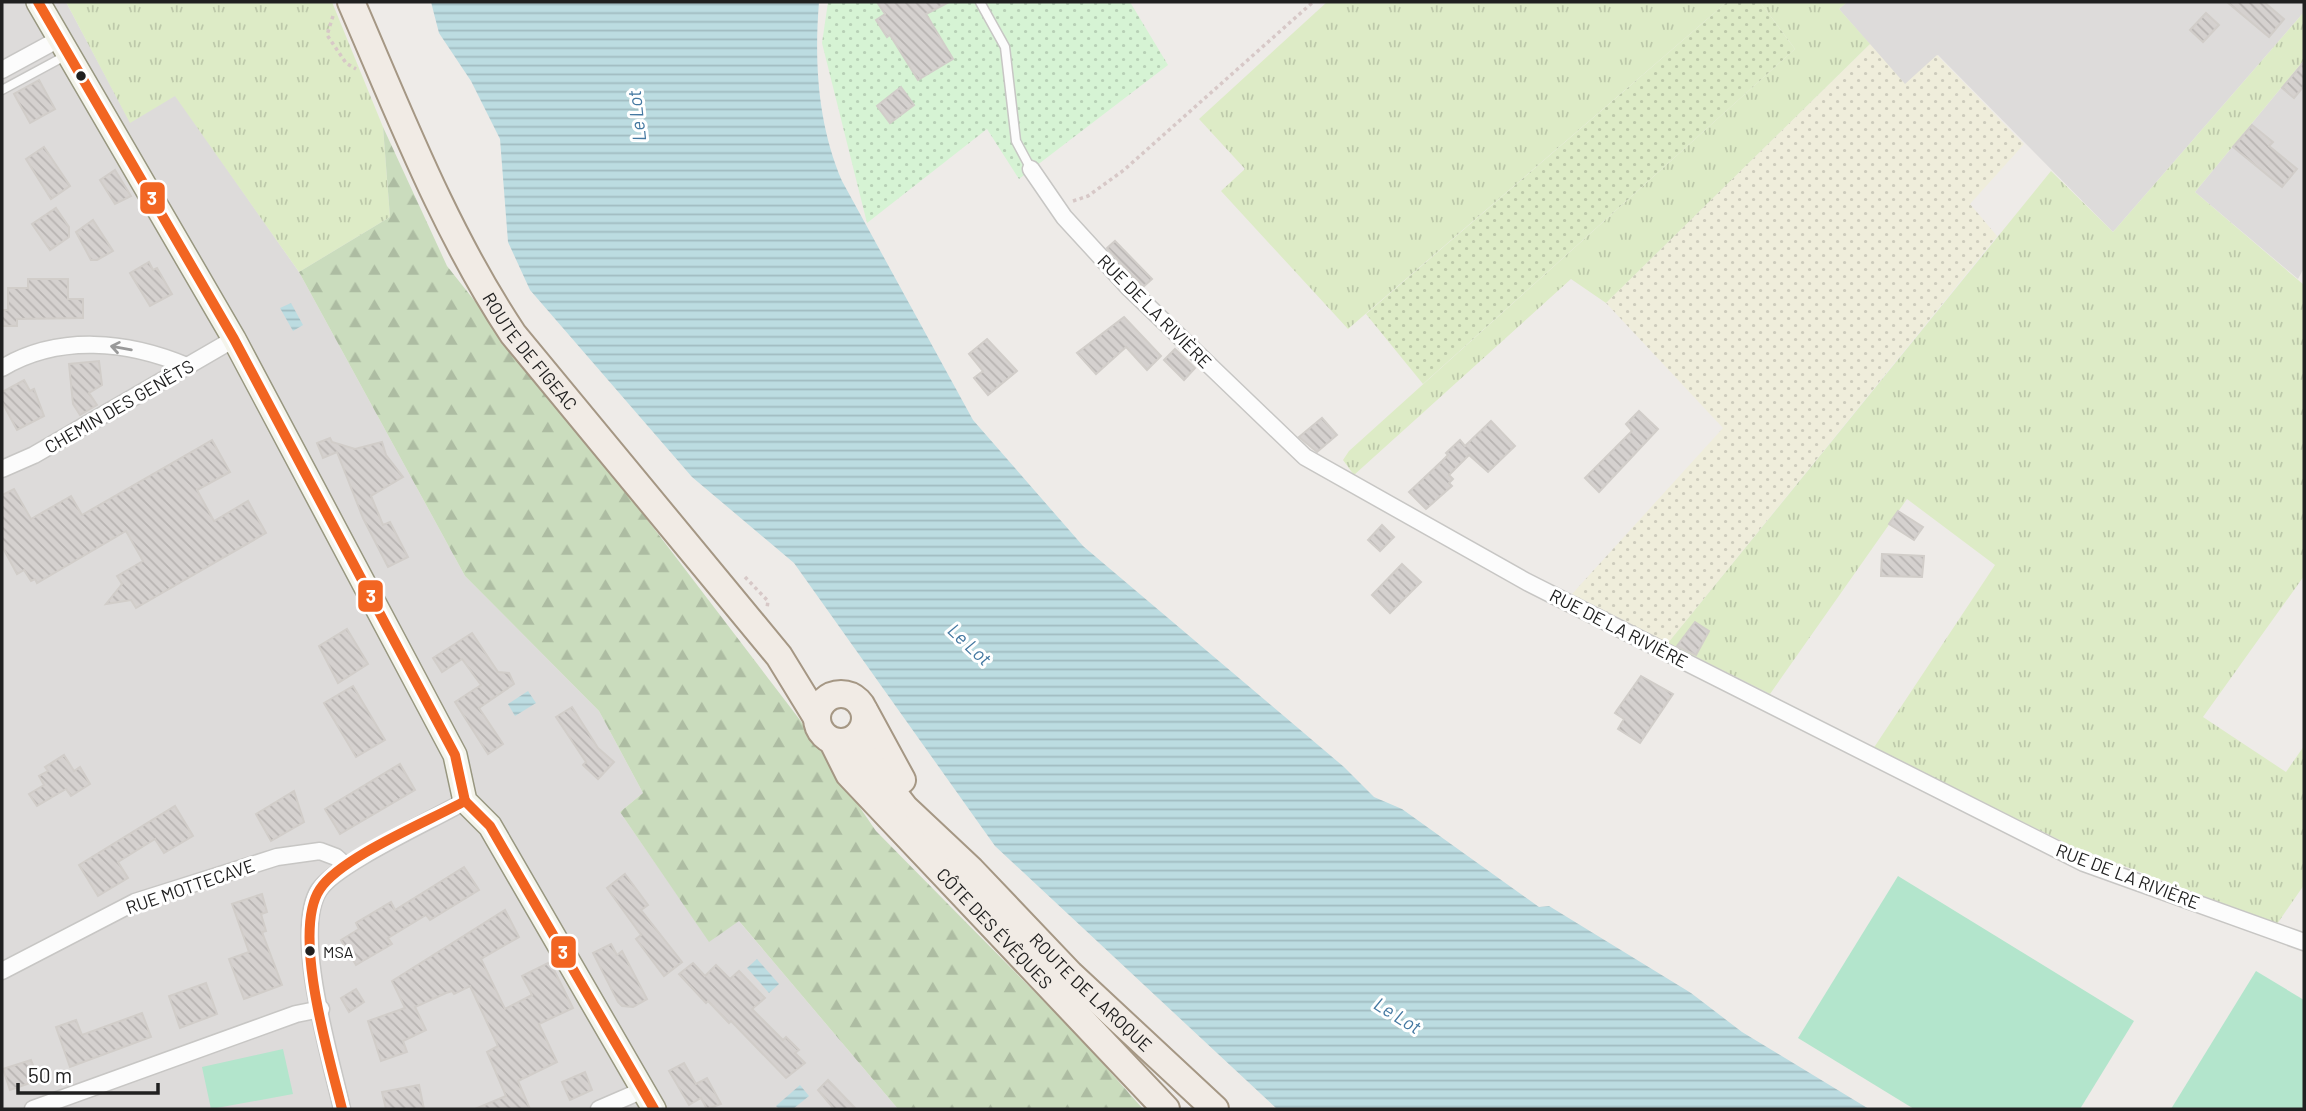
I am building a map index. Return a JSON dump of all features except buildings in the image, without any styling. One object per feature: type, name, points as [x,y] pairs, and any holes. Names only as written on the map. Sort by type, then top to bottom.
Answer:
[{"type":"main road","name":"ROUTE DE FIGEAC","points":[[356,4],[397,112],[481,286],[513,334],[779,656],[817,718]]},
{"type":"main road","name":"ROUTE DE FIGEAC","points":[[779,656],[810,682],[833,695]]},
{"type":"main road","points":[[833,695],[849,695],[861,705],[864,712],[863,729],[843,741],[821,733],[817,718],[821,704],[833,695]]},
{"type":"main road","name":"ROUTE DE LAROQUE","points":[[864,712],[887,758],[971,870]]},
{"type":"main road","name":"ROUTE DE LAROQUE","points":[[843,741],[905,808],[971,870],[1070,974],[1216,1109]]},
{"type":"main road","name":"CÔTE DES ÉVÊQUES","points":[[843,741],[849,774],[1166,1109]]},
{"type":"street","points":[[37,2],[234,338],[455,755],[465,801],[490,826],[648,1100],[599,1109]]},
{"type":"street","points":[[2,70],[64,47]]},
{"type":"street","name":"RUE DE LA RIVIÈRE","points":[[1031,170],[1056,206],[1132,291],[1305,457],[1527,582],[2084,863],[2304,942]]},
{"type":"street","name":"CHEMIN DES GENÊTS","points":[[2,469],[34,456],[234,338]]},
{"type":"street","points":[[2,368],[22,355],[88,342],[160,355],[187,366]]},
{"type":"street","points":[[342,1109],[309,951],[309,914],[320,889],[345,865],[465,801]]},
{"type":"street","name":"RUE MOTTECAVE","points":[[4,964],[135,902],[277,857],[320,851],[336,857],[345,865]]},
{"type":"street","points":[[33,1109],[296,1014],[321,1009]]},
{"type":"lane","points":[[980,2],[1005,47],[1016,141],[1031,170]]},
{"type":"lane","points":[[2,90],[64,47]]},
{"type":"path","points":[[1056,206],[1088,197],[1124,170],[1313,2]]},
{"type":"shaded area","points":[[2,2],[66,2],[130,122],[175,95],[299,272],[465,576],[599,711],[643,793],[620,812],[709,941],[738,920],[898,1109],[2,1109]]},
{"type":"shaded area","points":[[1847,2],[2304,2],[2304,12],[2113,232],[1938,55],[1905,85],[1839,9]]},
{"type":"shaded area","points":[[1870,44],[1905,84],[1937,55],[2024,144],[1970,204],[1997,236],[1668,643],[1572,594],[1723,428],[1606,303]]},
{"type":"shaded area","points":[[2304,60],[2304,268],[2298,279],[2195,192]]},
{"type":"green space","points":[[66,2],[332,2],[383,127],[390,217],[299,272],[175,96],[130,123]]},
{"type":"green space","points":[[828,2],[1130,2],[1168,65],[1019,179],[987,129],[867,223],[822,43]]},
{"type":"green space","points":[[1327,2],[1727,2],[1348,329],[1221,191],[1245,169],[1199,119]]},
{"type":"green space","points":[[1727,2],[1760,2],[1795,49],[1423,384],[1366,314]]},
{"type":"green space","points":[[1760,2],[1847,2],[1839,9],[1870,44],[1606,303],[1571,279],[1354,475],[1343,460],[1349,451],[1795,49]]},
{"type":"green space","points":[[2304,12],[2304,60],[2195,192],[2304,285],[2304,576],[2203,717],[2286,772],[2304,746],[2304,885],[2277,924],[2074,847],[1873,749],[1995,565],[1907,499],[1770,694],[1668,643],[2051,171],[2113,232]]},
{"type":"green space","points":[[383,127],[447,266],[633,501],[800,720],[876,831],[1082,1040],[1143,1109],[898,1109],[739,921],[709,942],[620,812],[643,793],[599,711],[465,576],[299,272],[390,217]]},
{"type":"green space","points":[[1898,876],[2134,1021],[2080,1109],[1914,1109],[1798,1038]]},
{"type":"green space","points":[[2256,971],[2304,1000],[2304,1109],[2171,1109]]},
{"type":"green space","points":[[283,1049],[293,1094],[211,1109],[202,1067]]},
{"type":"water","name":"Le Lot","points":[[431,2],[819,2],[817,48],[820,93],[828,138],[842,181],[973,420],[1083,546],[1344,767],[1374,797],[1402,809],[1539,907],[1549,906],[1691,993],[1742,1032],[1869,1109],[1277,1109],[995,846],[794,563],[692,477],[530,290],[508,242],[500,139],[471,81],[439,33]]},
{"type":"water","points":[[291,303],[303,325],[293,331],[280,308]]},
{"type":"water","points":[[528,691],[536,703],[515,716],[508,704]]},
{"type":"water","points":[[757,959],[779,984],[769,993],[747,968]]},
{"type":"water","points":[[800,1085],[809,1096],[793,1109],[779,1109],[776,1106]]},
{"type":"transit line","name":"3","points":[[38,2],[234,339],[455,755],[465,801]]},
{"type":"transit line","name":"3","points":[[465,801],[490,826],[654,1109]]},
{"type":"transit line","name":"3","points":[[342,1109],[322,1029],[311,965],[312,909],[320,889],[346,865],[387,840],[465,801]]},
{"type":"place","name":"MSA","points":[[310,951]]}]
